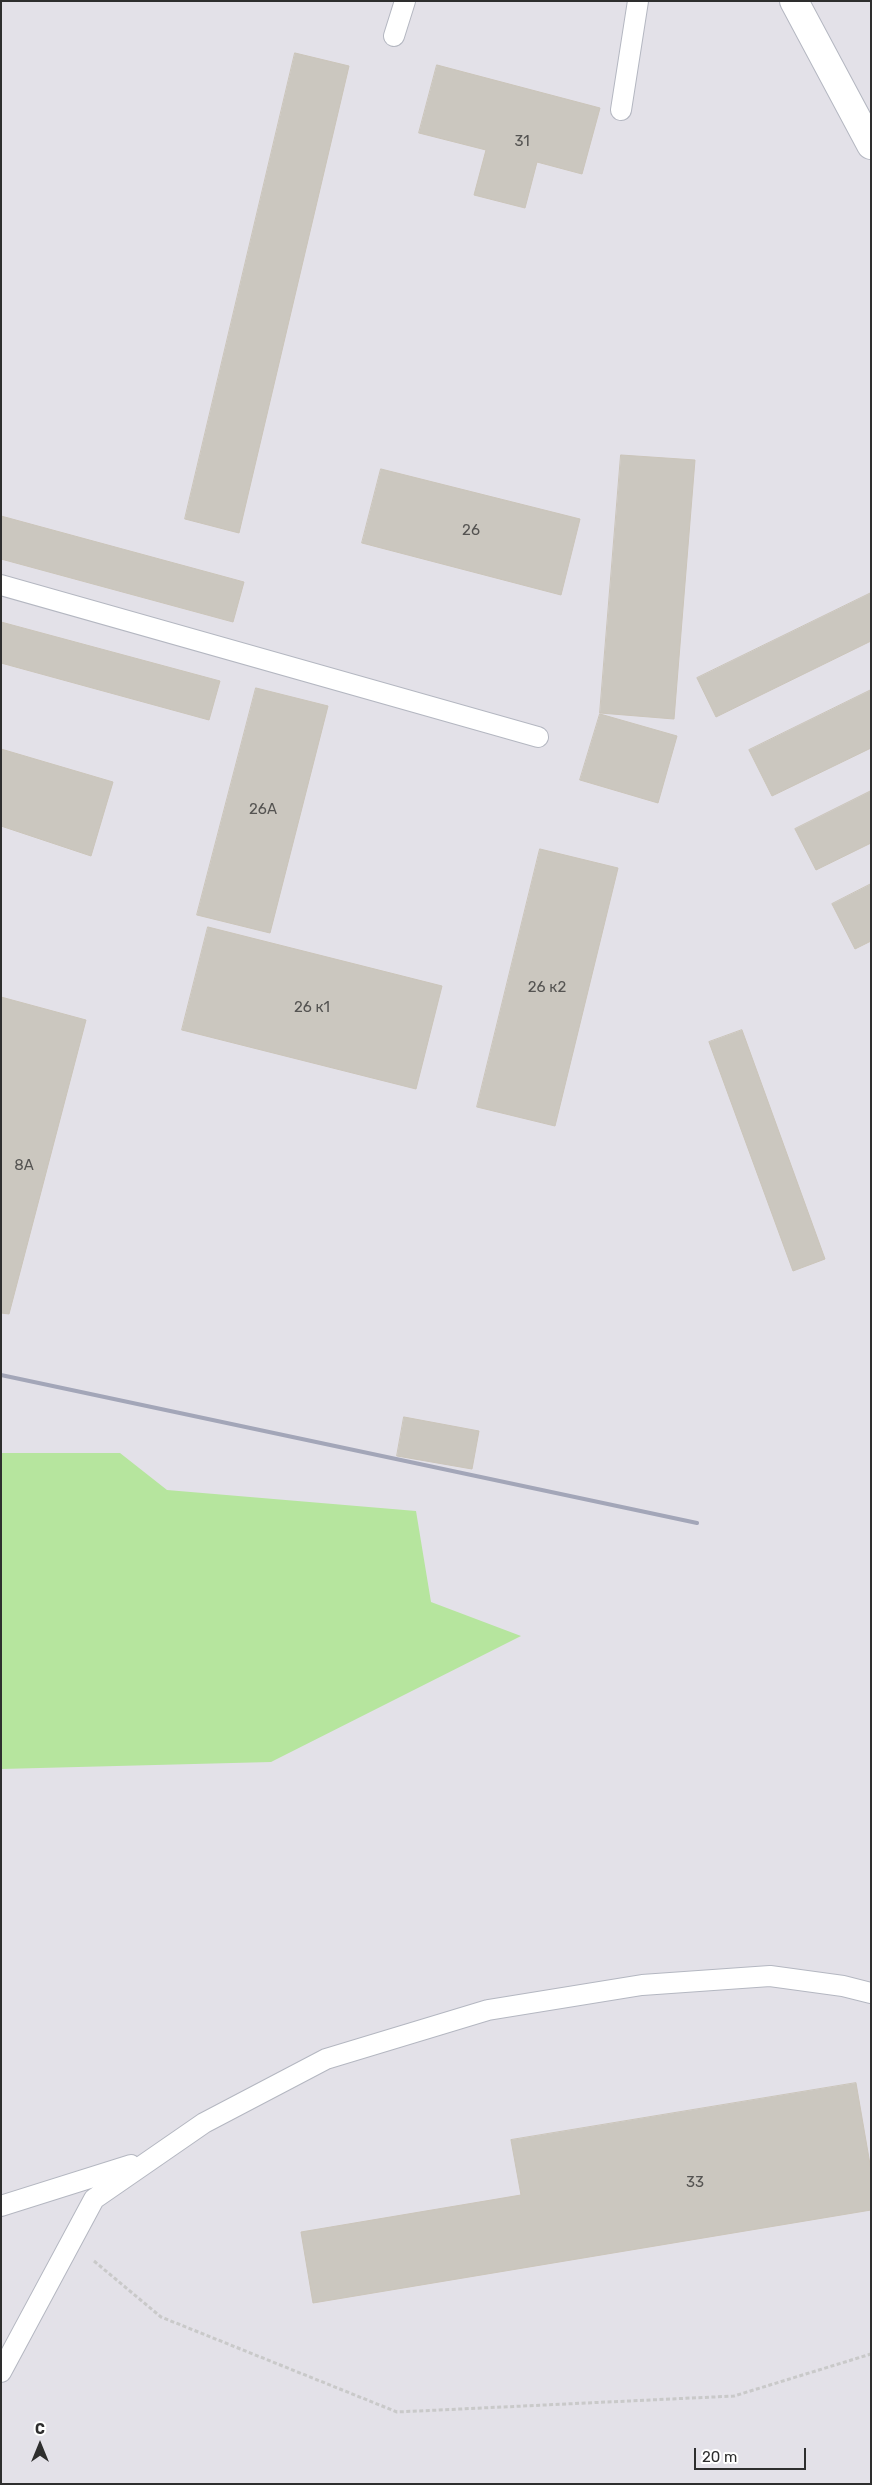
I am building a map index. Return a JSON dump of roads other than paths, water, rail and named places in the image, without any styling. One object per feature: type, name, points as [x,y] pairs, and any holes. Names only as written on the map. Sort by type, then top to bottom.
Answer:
[{"type":"street","points":[[794,1],[871,144]]},
{"type":"lane","points":[[394,36],[405,1]]},
{"type":"lane","points":[[621,110],[638,1]]},
{"type":"lane","points":[[1,586],[538,736]]},
{"type":"lane","points":[[1,2372],[94,2199],[204,2123],[326,2059],[488,2010],[642,1985],[770,1976],[844,1986],[871,1993]]},
{"type":"lane","points":[[1,2206],[152,2158]]},
{"type":"railway","points":[[1,1375],[697,1523]]}]
